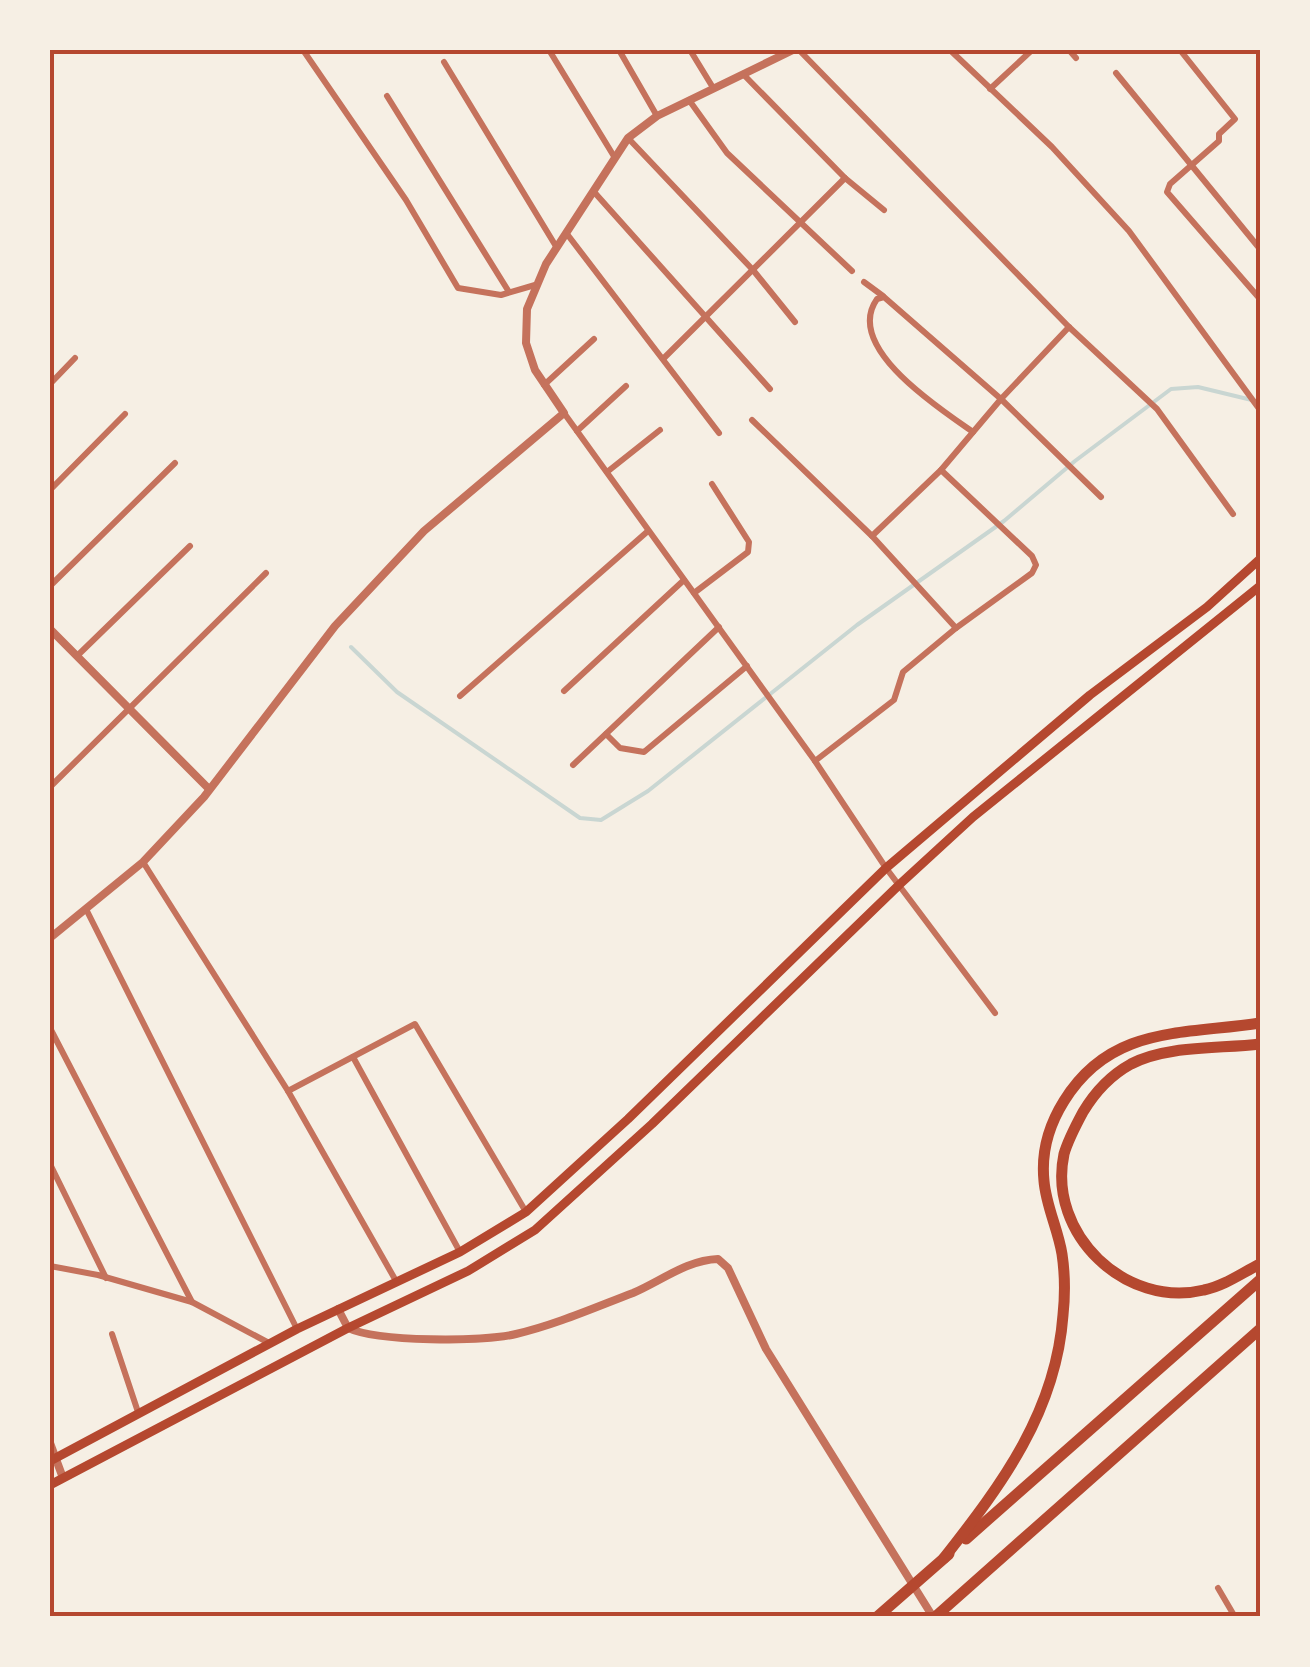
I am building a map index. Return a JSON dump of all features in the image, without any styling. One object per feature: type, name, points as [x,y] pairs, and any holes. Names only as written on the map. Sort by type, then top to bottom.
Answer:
[{"type":"highway","points":[[944,1558],[1012,1467],[1041,1412],[1051,1382],[1063,1316],[1064,1279],[1062,1254],[1047,1204],[1043,1166],[1051,1128],[1065,1099],[1101,1058],[1129,1044],[1164,1034],[1260,1023]]},
{"type":"highway","points":[[1260,1044],[1152,1057],[1117,1073],[1103,1085],[1081,1116],[1064,1152],[1062,1171],[1066,1204],[1080,1239],[1120,1277],[1156,1290],[1203,1291],[1260,1264]]},
{"type":"highway","points":[[876,1617],[1260,1280]]},
{"type":"highway","points":[[934,1617],[1260,1330]]},
{"type":"main road","points":[[53,1460],[338,1308],[460,1252],[526,1212],[886,868],[1090,695],[1206,607],[1260,559]]},
{"type":"main road","points":[[50,1485],[348,1328],[468,1272],[535,1230],[705,1074],[900,884],[1003,793],[1260,586]]},
{"type":"street","points":[[302,50],[406,200],[458,288],[502,295],[535,285]]},
{"type":"street","points":[[549,50],[615,158]]},
{"type":"street","points":[[619,50],[658,116]]},
{"type":"street","points":[[690,50],[712,86]]},
{"type":"street","points":[[995,1013],[886,868],[815,761],[544,384],[526,344],[527,308],[535,285],[628,138],[712,86],[781,52],[796,50],[1069,327],[1147,399],[1232,514]]},
{"type":"street","points":[[950,50],[1052,146],[1129,231],[1260,410]]},
{"type":"street","points":[[990,89],[1032,50]]},
{"type":"street","points":[[1069,50],[1076,58]]},
{"type":"street","points":[[1180,50],[1235,116],[1219,134],[1219,140],[1170,184],[1167,192],[1260,299]]},
{"type":"street","points":[[444,62],[557,248]]},
{"type":"street","points":[[742,73],[845,178],[884,210]]},
{"type":"street","points":[[1116,73],[1260,249]]},
{"type":"street","points":[[386,96],[509,292]]},
{"type":"street","points":[[688,99],[727,152],[852,272]]},
{"type":"street","points":[[628,138],[753,270],[794,322]]},
{"type":"street","points":[[663,359],[845,178]]},
{"type":"street","points":[[595,193],[770,390]]},
{"type":"street","points":[[567,234],[719,432]]},
{"type":"street","points":[[864,282],[1001,399],[1102,497]]},
{"type":"street","points":[[884,297],[878,298],[871,308],[873,338],[904,381],[974,432]]},
{"type":"street","points":[[872,536],[941,470],[1069,327]]},
{"type":"street","points":[[544,384],[594,339]]},
{"type":"street","points":[[50,384],[75,358]]},
{"type":"street","points":[[577,430],[626,386]]},
{"type":"street","points":[[50,938],[143,862],[209,789],[335,626],[382,574],[453,504],[564,413]]},
{"type":"street","points":[[50,490],[125,414]]},
{"type":"street","points":[[752,420],[872,536],[956,628]]},
{"type":"street","points":[[607,472],[660,430]]},
{"type":"street","points":[[50,586],[175,463]]},
{"type":"street","points":[[815,761],[894,700],[903,672],[1032,573],[1036,565],[1032,556],[941,470]]},
{"type":"street","points":[[694,593],[748,552],[749,542],[712,484]]},
{"type":"street","points":[[460,696],[648,531]]},
{"type":"street","points":[[77,656],[190,546]]},
{"type":"street","points":[[50,787],[266,572]]},
{"type":"street","points":[[564,691],[684,580]]},
{"type":"street","points":[[573,764],[718,627]]},
{"type":"street","points":[[52,634],[209,789]]},
{"type":"street","points":[[605,734],[620,748],[644,752],[747,666]]},
{"type":"street","points":[[143,862],[288,1091],[396,1280]]},
{"type":"street","points":[[85,908],[297,1329]]},
{"type":"street","points":[[288,1091],[415,1024],[526,1212]]},
{"type":"street","points":[[50,1028],[192,1302]]},
{"type":"street","points":[[353,1056],[460,1252]]},
{"type":"street","points":[[50,1164],[106,1278]]},
{"type":"street","points":[[338,1308],[348,1328],[358,1333],[411,1340],[514,1334],[634,1292],[690,1264],[718,1259],[728,1268],[766,1349],[934,1617]]},
{"type":"street","points":[[50,1266],[192,1302],[270,1343]]},
{"type":"street","points":[[112,1334],[138,1412]]},
{"type":"street","points":[[50,1443],[62,1478]]},
{"type":"street","points":[[1218,1588],[1235,1617]]},
{"type":"waterway","points":[[351,647],[397,692],[580,818],[601,820],[648,791],[857,625],[1004,521],[1075,461],[1171,389],[1198,387],[1260,402]]}]
